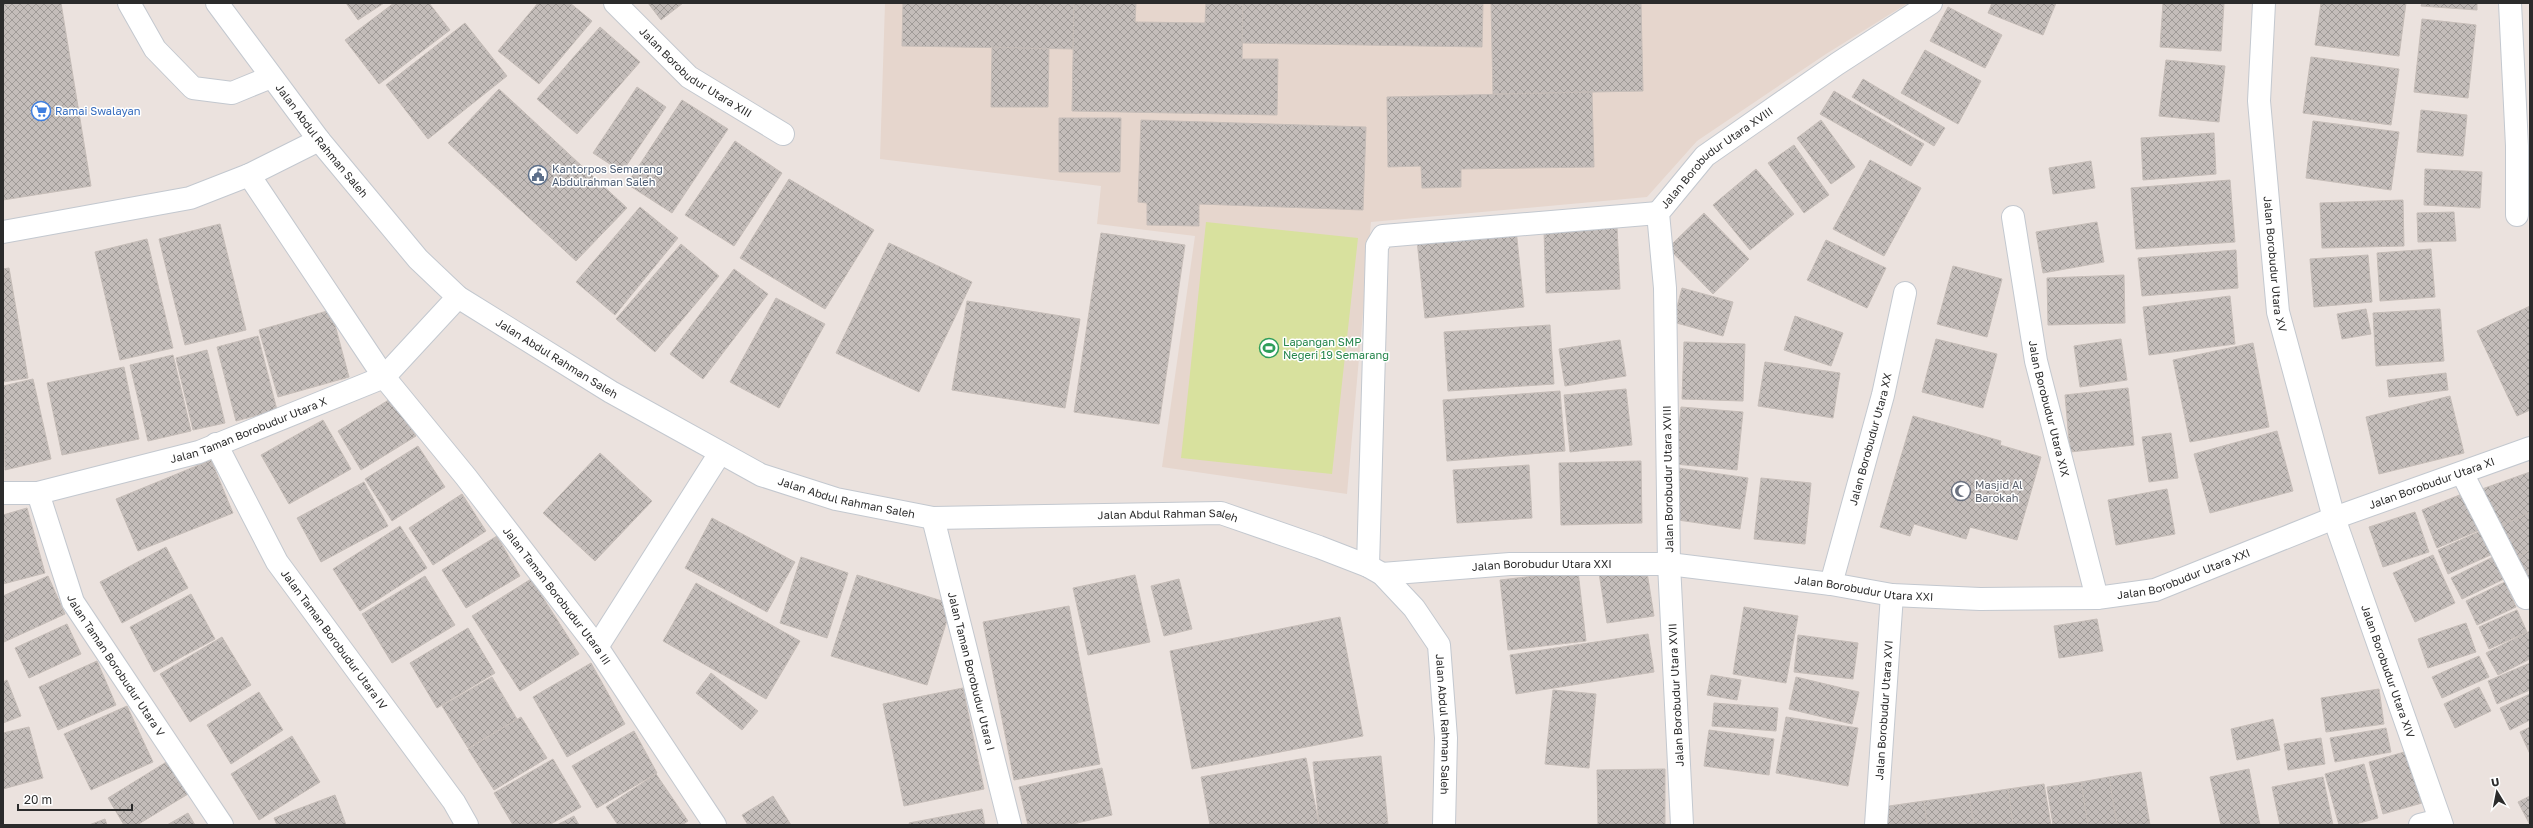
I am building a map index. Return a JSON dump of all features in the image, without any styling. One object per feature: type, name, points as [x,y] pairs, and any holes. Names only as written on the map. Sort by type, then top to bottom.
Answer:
[{"type":"street","points":[[129,3],[155,49],[193,88],[232,93],[271,77]]},
{"type":"street","name":"Jalan Abdul Rahman Saleh","points":[[217,3],[319,140],[418,259],[458,297],[611,392],[761,475],[836,499],[932,518],[1220,513],[1375,570],[1414,608],[1439,645],[1446,738],[1444,825]]},
{"type":"street","name":"Jalan Borobudur Utara XIII","points":[[615,3],[689,78],[783,134]]},
{"type":"street","name":"Jalan Borobudur Utara XVIII","points":[[1669,564],[1665,288],[1658,213],[1704,156],[1837,64],[1931,3]]},
{"type":"street","name":"Jalan Borobudur Utara XV","points":[[2264,3],[2259,101],[2278,312],[2334,518]]},
{"type":"street","points":[[2510,3],[2517,146],[2517,215]]},
{"type":"street","points":[[3,232],[190,198],[249,175],[319,140]]},
{"type":"street","name":"Jalan Taman Borobudur Utara III","points":[[249,175],[384,377],[466,477],[597,647],[715,825]]},
{"type":"street","points":[[1375,570],[1377,246],[1383,236],[1658,213]]},
{"type":"street","name":"Jalan Borobudur Utara XIX","points":[[2014,217],[2036,361],[2097,598]]},
{"type":"street","name":"Jalan Borobudur Utara XX","points":[[1831,584],[1883,395],[1905,293]]},
{"type":"street","name":"Jalan Taman Borobudur Utara X","points":[[3,493],[38,493],[199,452],[384,377],[458,297]]},
{"type":"street","name":"Jalan Taman Borobudur Utara IV","points":[[216,444],[277,562],[454,802],[467,825]]},
{"type":"street","name":"Jalan Borobudur Utara XI","points":[[2334,518],[2530,448]]},
{"type":"street","points":[[597,647],[720,453]]},
{"type":"street","points":[[2462,473],[2526,598]]},
{"type":"street","name":"Jalan Taman Borobudur Utara V","points":[[38,493],[73,602],[222,825]]},
{"type":"street","name":"Jalan Taman Borobudur Utara I","points":[[932,518],[1010,825]]},
{"type":"street","name":"Jalan Borobudur Utara XXI","points":[[1375,570],[1510,564],[1669,564],[1831,584],[1892,595],[1980,599],[2097,598],[2155,590],[2334,518]]},
{"type":"street","name":"Jalan Borobudur Utara XIV","points":[[2334,518],[2434,823]]},
{"type":"street","name":"Jalan Borobudur Utara XVII","points":[[1669,564],[1682,825]]},
{"type":"street","name":"Jalan Borobudur Utara XVI","points":[[1876,825],[1892,595]]},
{"type":"shaded area","points":[[885,3],[1908,3],[1826,54],[1697,141],[1647,197],[1371,222],[1347,494],[1162,467],[1195,236],[1097,224],[1101,186],[880,159]]},
{"type":"green space","name":"Lapangan SMP Negeri 19 Semarang","points":[[1206,222],[1358,238],[1332,474],[1181,458]]},
{"type":"building","name":"Ramai Swalayan","points":[[3,3],[61,3],[91,186],[3,200]]},
{"type":"building","points":[[346,3],[384,3],[358,20]]},
{"type":"building","points":[[394,3],[429,3],[450,30],[379,84],[345,40]]},
{"type":"building","points":[[538,3],[570,3],[592,21],[539,84],[498,51]]},
{"type":"building","points":[[648,3],[683,3],[661,20]]},
{"type":"building","points":[[903,3],[1074,3],[1073,49],[902,46]]},
{"type":"building","points":[[1074,3],[1136,3],[1135,22],[1205,23],[1206,3],[1243,3],[1242,59],[1278,59],[1277,115],[1072,111]]},
{"type":"building","points":[[1243,3],[1483,3],[1482,47],[1242,43]]},
{"type":"building","points":[[1491,3],[1641,3],[1643,91],[1493,94]]},
{"type":"building","points":[[1992,3],[2056,3],[2043,35],[1988,13]]},
{"type":"building","points":[[2163,3],[2224,3],[2221,51],[2160,47]]},
{"type":"building","points":[[2321,3],[2406,3],[2399,56],[2315,45]]},
{"type":"building","points":[[2422,3],[2477,3],[2477,10],[2421,6]]},
{"type":"building","points":[[1948,7],[2002,35],[1985,68],[1930,41]]},
{"type":"building","points":[[2422,19],[2476,25],[2468,98],[2414,92]]},
{"type":"building","points":[[465,23],[507,76],[428,139],[386,85]]},
{"type":"building","points":[[600,27],[640,62],[577,134],[537,99]]},
{"type":"building","points":[[992,47],[1049,49],[1048,107],[991,107]]},
{"type":"building","points":[[1925,50],[1981,81],[1958,124],[1901,93]]},
{"type":"building","points":[[2311,57],[2399,69],[2391,125],[2303,113]]},
{"type":"building","points":[[2166,60],[2225,66],[2219,122],[2159,116]]},
{"type":"building","points":[[1863,79],[1945,128],[1934,146],[1852,97]]},
{"type":"building","points":[[637,87],[666,107],[622,172],[593,153]]},
{"type":"building","name":"Kantorpos Semarang Abdulrahman Saleh","points":[[499,89],[627,208],[576,261],[448,143]]},
{"type":"building","points":[[1834,91],[1924,144],[1911,166],[1820,114]]},
{"type":"building","points":[[1592,92],[1594,167],[1461,169],[1461,187],[1422,188],[1421,166],[1388,167],[1387,97]]},
{"type":"building","points":[[682,100],[728,129],[672,213],[627,184]]},
{"type":"building","points":[[2421,110],[2467,115],[2463,156],[2417,152]]},
{"type":"building","points":[[1059,118],[1121,118],[1120,172],[1059,172]]},
{"type":"building","points":[[1141,120],[1366,127],[1363,210],[1199,204],[1199,226],[1147,225],[1147,203],[1138,202]]},
{"type":"building","points":[[1821,120],[1855,167],[1831,184],[1797,138]]},
{"type":"building","points":[[2313,121],[2399,132],[2391,190],[2306,178]]},
{"type":"building","points":[[2214,133],[2216,174],[2143,180],[2141,138]]},
{"type":"building","points":[[735,141],[782,173],[734,246],[685,215]]},
{"type":"building","points":[[1794,145],[1829,195],[1804,213],[1768,163]]},
{"type":"building","points":[[1870,160],[1921,188],[1884,256],[1833,229]]},
{"type":"building","points":[[2091,161],[2095,188],[2053,194],[2049,168]]},
{"type":"building","points":[[1756,169],[1794,214],[1750,250],[1713,205]]},
{"type":"building","points":[[2425,169],[2482,172],[2480,208],[2424,205]]},
{"type":"building","points":[[789,179],[874,230],[825,309],[740,258]]},
{"type":"building","points":[[2230,180],[2235,242],[2136,249],[2131,188]]},
{"type":"building","points":[[2403,200],[2404,246],[2322,248],[2320,203]]},
{"type":"building","points":[[640,207],[678,238],[615,315],[576,282]]},
{"type":"building","points":[[2454,212],[2456,241],[2418,242],[2417,213]]},
{"type":"building","points":[[1704,213],[1749,259],[1713,294],[1668,248]]},
{"type":"building","points":[[2097,222],[2104,262],[2043,273],[2036,232]]},
{"type":"building","points":[[220,224],[246,330],[185,345],[159,239]]},
{"type":"building","points":[[1617,227],[1620,289],[1546,293],[1544,231]]},
{"type":"building","points":[[1516,229],[1524,307],[1425,318],[1417,240]]},
{"type":"building","points":[[1101,233],[1185,245],[1159,424],[1074,412]]},
{"type":"building","points":[[147,239],[173,348],[120,360],[95,252]]},
{"type":"building","points":[[1826,240],[1886,268],[1867,308],[1807,280]]},
{"type":"building","points":[[889,243],[972,282],[919,392],[836,353]]},
{"type":"building","points":[[681,244],[719,276],[655,352],[616,319]]},
{"type":"building","points":[[2431,249],[2435,297],[2380,301],[2377,253]]},
{"type":"building","points":[[2236,250],[2238,288],[2142,296],[2138,258]]},
{"type":"building","points":[[2368,255],[2372,302],[2314,307],[2310,259]]},
{"type":"building","points":[[1953,266],[2002,279],[1987,337],[1937,324]]},
{"type":"building","points":[[9,268],[28,378],[3,382],[3,269]]},
{"type":"building","points":[[734,269],[768,294],[703,379],[670,354]]},
{"type":"building","points":[[2124,275],[2125,323],[2048,325],[2047,278]]},
{"type":"building","points":[[1682,288],[1733,302],[1723,336],[1673,322]]},
{"type":"building","points":[[2230,296],[2235,344],[2149,355],[2143,307]]},
{"type":"building","points":[[776,298],[825,324],[779,408],[730,382]]},
{"type":"building","points":[[967,301],[1080,319],[1065,408],[952,390]]},
{"type":"building","points":[[2530,306],[2530,410],[2517,416],[2477,331]]},
{"type":"building","points":[[2366,309],[2371,334],[2342,339],[2337,314]]},
{"type":"building","points":[[2440,309],[2444,361],[2376,366],[2373,313]]},
{"type":"building","points":[[331,310],[349,377],[278,397],[259,330]]},
{"type":"building","points":[[1795,316],[1843,333],[1831,366],[1784,350]]},
{"type":"building","points":[[1550,325],[1554,384],[1448,391],[1444,332]]},
{"type":"building","points":[[258,336],[277,410],[236,421],[217,347]]},
{"type":"building","points":[[1936,339],[1997,354],[1983,408],[1922,392]]},
{"type":"building","points":[[2121,339],[2127,380],[2080,387],[2074,346]]},
{"type":"building","points":[[1620,340],[1626,376],[1565,386],[1559,349]]},
{"type":"building","points":[[1684,342],[1745,344],[1743,401],[1682,399]]},
{"type":"building","points":[[2253,343],[2269,427],[2190,442],[2173,360]]},
{"type":"building","points":[[207,350],[225,423],[193,430],[176,358]]},
{"type":"building","points":[[173,355],[191,431],[148,441],[130,365]]},
{"type":"building","points":[[1765,362],[1840,373],[1833,418],[1758,406]]},
{"type":"building","points":[[124,367],[139,439],[62,455],[47,383]]},
{"type":"building","points":[[2446,373],[2448,390],[2389,397],[2387,380]]},
{"type":"building","points":[[33,379],[51,459],[5,470],[3,386]]},
{"type":"building","points":[[2128,388],[2134,445],[2070,452],[2065,395]]},
{"type":"building","points":[[1626,389],[1632,445],[1570,452],[1564,395]]},
{"type":"building","points":[[1560,391],[1565,451],[1447,461],[1443,400]]},
{"type":"building","points":[[2450,396],[2464,453],[2379,474],[2366,417]]},
{"type":"building","points":[[392,398],[416,436],[361,470],[338,431]]},
{"type":"building","points":[[1681,407],[1743,412],[1737,470],[1675,464]]},
{"type":"building","name":"Masjid Al Barokah","points":[[1913,416],[2001,441],[2000,445],[2041,457],[2017,540],[1970,527],[1966,539],[1914,524],[1910,536],[1880,527]]},
{"type":"building","points":[[323,420],[351,469],[289,504],[261,455]]},
{"type":"building","points":[[2277,431],[2293,491],[2210,513],[2194,454]]},
{"type":"building","points":[[2171,433],[2178,478],[2149,482],[2142,437]]},
{"type":"building","points":[[418,446],[445,487],[392,521],[365,479]]},
{"type":"building","points":[[600,453],[652,501],[595,561],[543,513]]},
{"type":"building","points":[[211,460],[233,513],[138,551],[116,499]]},
{"type":"building","points":[[1641,461],[1642,523],[1561,525],[1559,463]]},
{"type":"building","points":[[1529,465],[1532,518],[1457,523],[1453,470]]},
{"type":"building","points":[[1678,468],[1748,478],[1740,529],[1671,519]]},
{"type":"building","points":[[2530,472],[2530,512],[2499,527],[2482,489]]},
{"type":"building","points":[[1761,478],[1811,483],[1805,544],[1754,539]]},
{"type":"building","points":[[364,482],[388,526],[321,562],[297,518]]},
{"type":"building","points":[[2167,489],[2175,534],[2116,545],[2108,500]]},
{"type":"building","points":[[2467,492],[2482,529],[2437,548],[2422,510]]},
{"type":"building","points":[[462,494],[486,531],[433,565],[409,528]]},
{"type":"building","points":[[27,508],[45,573],[3,584],[3,515]]},
{"type":"building","points":[[2415,512],[2429,552],[2383,567],[2369,527]]},
{"type":"building","points":[[2530,512],[2530,550],[2513,559],[2499,527]]},
{"type":"building","points":[[712,518],[795,562],[767,612],[685,568]]},
{"type":"building","points":[[400,526],[427,568],[360,611],[333,569]]},
{"type":"building","points":[[2485,529],[2495,553],[2448,574],[2438,550]]},
{"type":"building","points":[[497,536],[520,576],[466,608],[442,570]]},
{"type":"building","points":[[166,547],[188,588],[122,623],[100,582]]},
{"type":"building","points":[[2530,550],[2530,589],[2513,559]]},
{"type":"building","points":[[2433,555],[2455,603],[2415,622],[2393,573]]},
{"type":"building","points":[[801,557],[848,573],[827,638],[780,623]]},
{"type":"building","points":[[2493,557],[2504,579],[2462,599],[2451,578]]},
{"type":"building","points":[[1646,566],[1654,616],[1607,623],[1599,573]]},
{"type":"building","points":[[1578,571],[1586,641],[1508,650],[1500,580]]},
{"type":"building","points":[[857,575],[952,604],[927,685],[831,656]]},
{"type":"building","points":[[1135,575],[1150,642],[1088,655],[1073,588]]},
{"type":"building","points":[[48,576],[65,614],[4,642],[3,596]]},
{"type":"building","points":[[425,576],[455,625],[392,663],[362,614]]},
{"type":"building","points":[[531,579],[579,654],[520,691],[472,616]]},
{"type":"building","points":[[1179,579],[1192,629],[1164,636],[1151,586]]},
{"type":"building","points":[[2505,582],[2516,607],[2477,625],[2466,601]]},
{"type":"building","points":[[696,583],[800,641],[766,699],[663,641]]},
{"type":"building","points":[[191,594],[215,639],[154,672],[130,627]]},
{"type":"building","points":[[1069,606],[1100,764],[1014,780],[983,622]]},
{"type":"building","points":[[1744,607],[1798,616],[1786,683],[1733,674]]},
{"type":"building","points":[[2517,610],[2527,632],[2489,649],[2479,627]]},
{"type":"building","points":[[1340,617],[1363,736],[1192,769],[1170,651]]},
{"type":"building","points":[[2097,619],[2103,651],[2059,658],[2054,626]]},
{"type":"building","points":[[2466,623],[2476,652],[2428,668],[2418,639]]},
{"type":"building","points":[[67,624],[81,654],[29,678],[15,648]]},
{"type":"building","points":[[468,628],[495,673],[437,708],[410,663]]},
{"type":"building","points":[[2530,631],[2530,659],[2498,675],[2486,653]]},
{"type":"building","points":[[1648,634],[1654,672],[1516,694],[1510,655]]},
{"type":"building","points":[[1798,635],[1858,643],[1853,679],[1794,672]]},
{"type":"building","points":[[222,637],[251,685],[190,722],[160,674]]},
{"type":"building","points":[[2479,656],[2489,677],[2442,698],[2432,677]]},
{"type":"building","points":[[97,661],[116,705],[58,730],[39,687]]},
{"type":"building","points":[[591,663],[625,724],[567,757],[533,697]]},
{"type":"building","points":[[2530,663],[2530,690],[2497,704],[2488,681]]},
{"type":"building","points":[[711,673],[758,711],[742,730],[696,693]]},
{"type":"building","points":[[1711,675],[1741,680],[1737,700],[1707,695]]},
{"type":"building","points":[[492,677],[517,719],[468,748],[442,706]]},
{"type":"building","points":[[1796,677],[1859,692],[1852,724],[1789,709]]},
{"type":"building","points":[[7,680],[21,716],[3,723],[3,682]]},
{"type":"building","points":[[2479,687],[2491,711],[2455,728],[2444,704]]},
{"type":"building","points":[[963,688],[984,789],[904,806],[883,704]]},
{"type":"building","points":[[2379,689],[2384,724],[2326,732],[2321,698]]},
{"type":"building","points":[[1553,690],[1596,694],[1589,768],[1545,764]]},
{"type":"building","points":[[259,692],[283,730],[231,764],[207,725]]},
{"type":"building","points":[[2530,694],[2530,720],[2510,730],[2500,708]]},
{"type":"building","points":[[1714,703],[1778,708],[1776,731],[1712,726]]},
{"type":"building","points":[[127,706],[153,762],[91,790],[64,734]]},
{"type":"building","points":[[521,717],[547,758],[494,790],[468,749]]},
{"type":"building","points":[[1786,717],[1858,728],[1848,786],[1776,773]]},
{"type":"building","points":[[2273,719],[2280,750],[2237,760],[2231,729]]},
{"type":"building","points":[[29,727],[43,778],[3,789],[3,733]]},
{"type":"building","points":[[2530,727],[2530,754],[2520,732]]},
{"type":"building","points":[[2386,728],[2391,752],[2335,762],[2330,738]]},
{"type":"building","points":[[1709,730],[1774,739],[1769,775],[1704,766]]},
{"type":"building","points":[[634,731],[657,773],[597,808],[572,766]]},
{"type":"building","points":[[292,736],[320,782],[259,820],[231,774]]},
{"type":"building","points":[[2321,738],[2325,764],[2288,770],[2284,744]]},
{"type":"building","points":[[2408,751],[2422,803],[2383,814],[2369,762]]},
{"type":"building","points":[[1381,756],[1388,825],[1319,825],[1313,762]]},
{"type":"building","points":[[1306,758],[1319,825],[1210,825],[1201,777]]},
{"type":"building","points":[[553,759],[581,807],[549,825],[513,825],[494,793]]},
{"type":"building","points":[[168,761],[188,794],[137,825],[124,825],[108,798]]},
{"type":"building","points":[[2364,764],[2378,818],[2352,825],[2339,825],[2325,774]]},
{"type":"building","points":[[1102,768],[1112,815],[1068,825],[1028,825],[1019,787]]},
{"type":"building","points":[[1665,769],[1665,825],[1598,825],[1597,770]]},
{"type":"building","points":[[2249,769],[2260,825],[2221,825],[2210,777]]},
{"type":"building","points":[[2141,772],[2150,825],[2117,825],[2109,777]]},
{"type":"building","points":[[656,774],[688,821],[682,825],[618,825],[606,807]]},
{"type":"building","points":[[2109,777],[2117,825],[2088,825],[2081,782]]},
{"type":"building","points":[[2323,777],[2333,825],[2280,825],[2272,787]]},
{"type":"building","points":[[2081,782],[2088,825],[2053,825],[2047,787]]},
{"type":"building","points":[[2044,784],[2051,825],[2013,825],[2008,789]]},
{"type":"building","points":[[2008,789],[2013,825],[1974,825],[1969,795]]},
{"type":"building","points":[[335,795],[346,825],[277,825],[274,818]]},
{"type":"building","points":[[1969,795],[1974,825],[1927,825],[1924,801]]},
{"type":"building","points":[[773,796],[791,825],[748,825],[742,815]]},
{"type":"building","points":[[2530,796],[2530,825],[2518,802]]},
{"type":"building","points":[[1924,801],[1927,825],[1885,825],[1882,807]]},
{"type":"building","points":[[982,809],[985,825],[910,825],[909,823]]},
{"type":"building","points":[[188,813],[195,825],[167,825]]},
{"type":"building","points":[[574,816],[579,825],[557,825]]},
{"type":"building","points":[[105,819],[107,825],[89,825]]},
{"type":"place","name":"Ramai Swalayan","points":[[41,111]]},
{"type":"place","name":"Kantorpos Semarang Abdulrahman Saleh","points":[[538,175]]},
{"type":"place","name":"Lapangan SMP Negeri 19 Semarang","points":[[1269,348]]},
{"type":"place","name":"Masjid Al Barokah","points":[[1961,491]]}]
